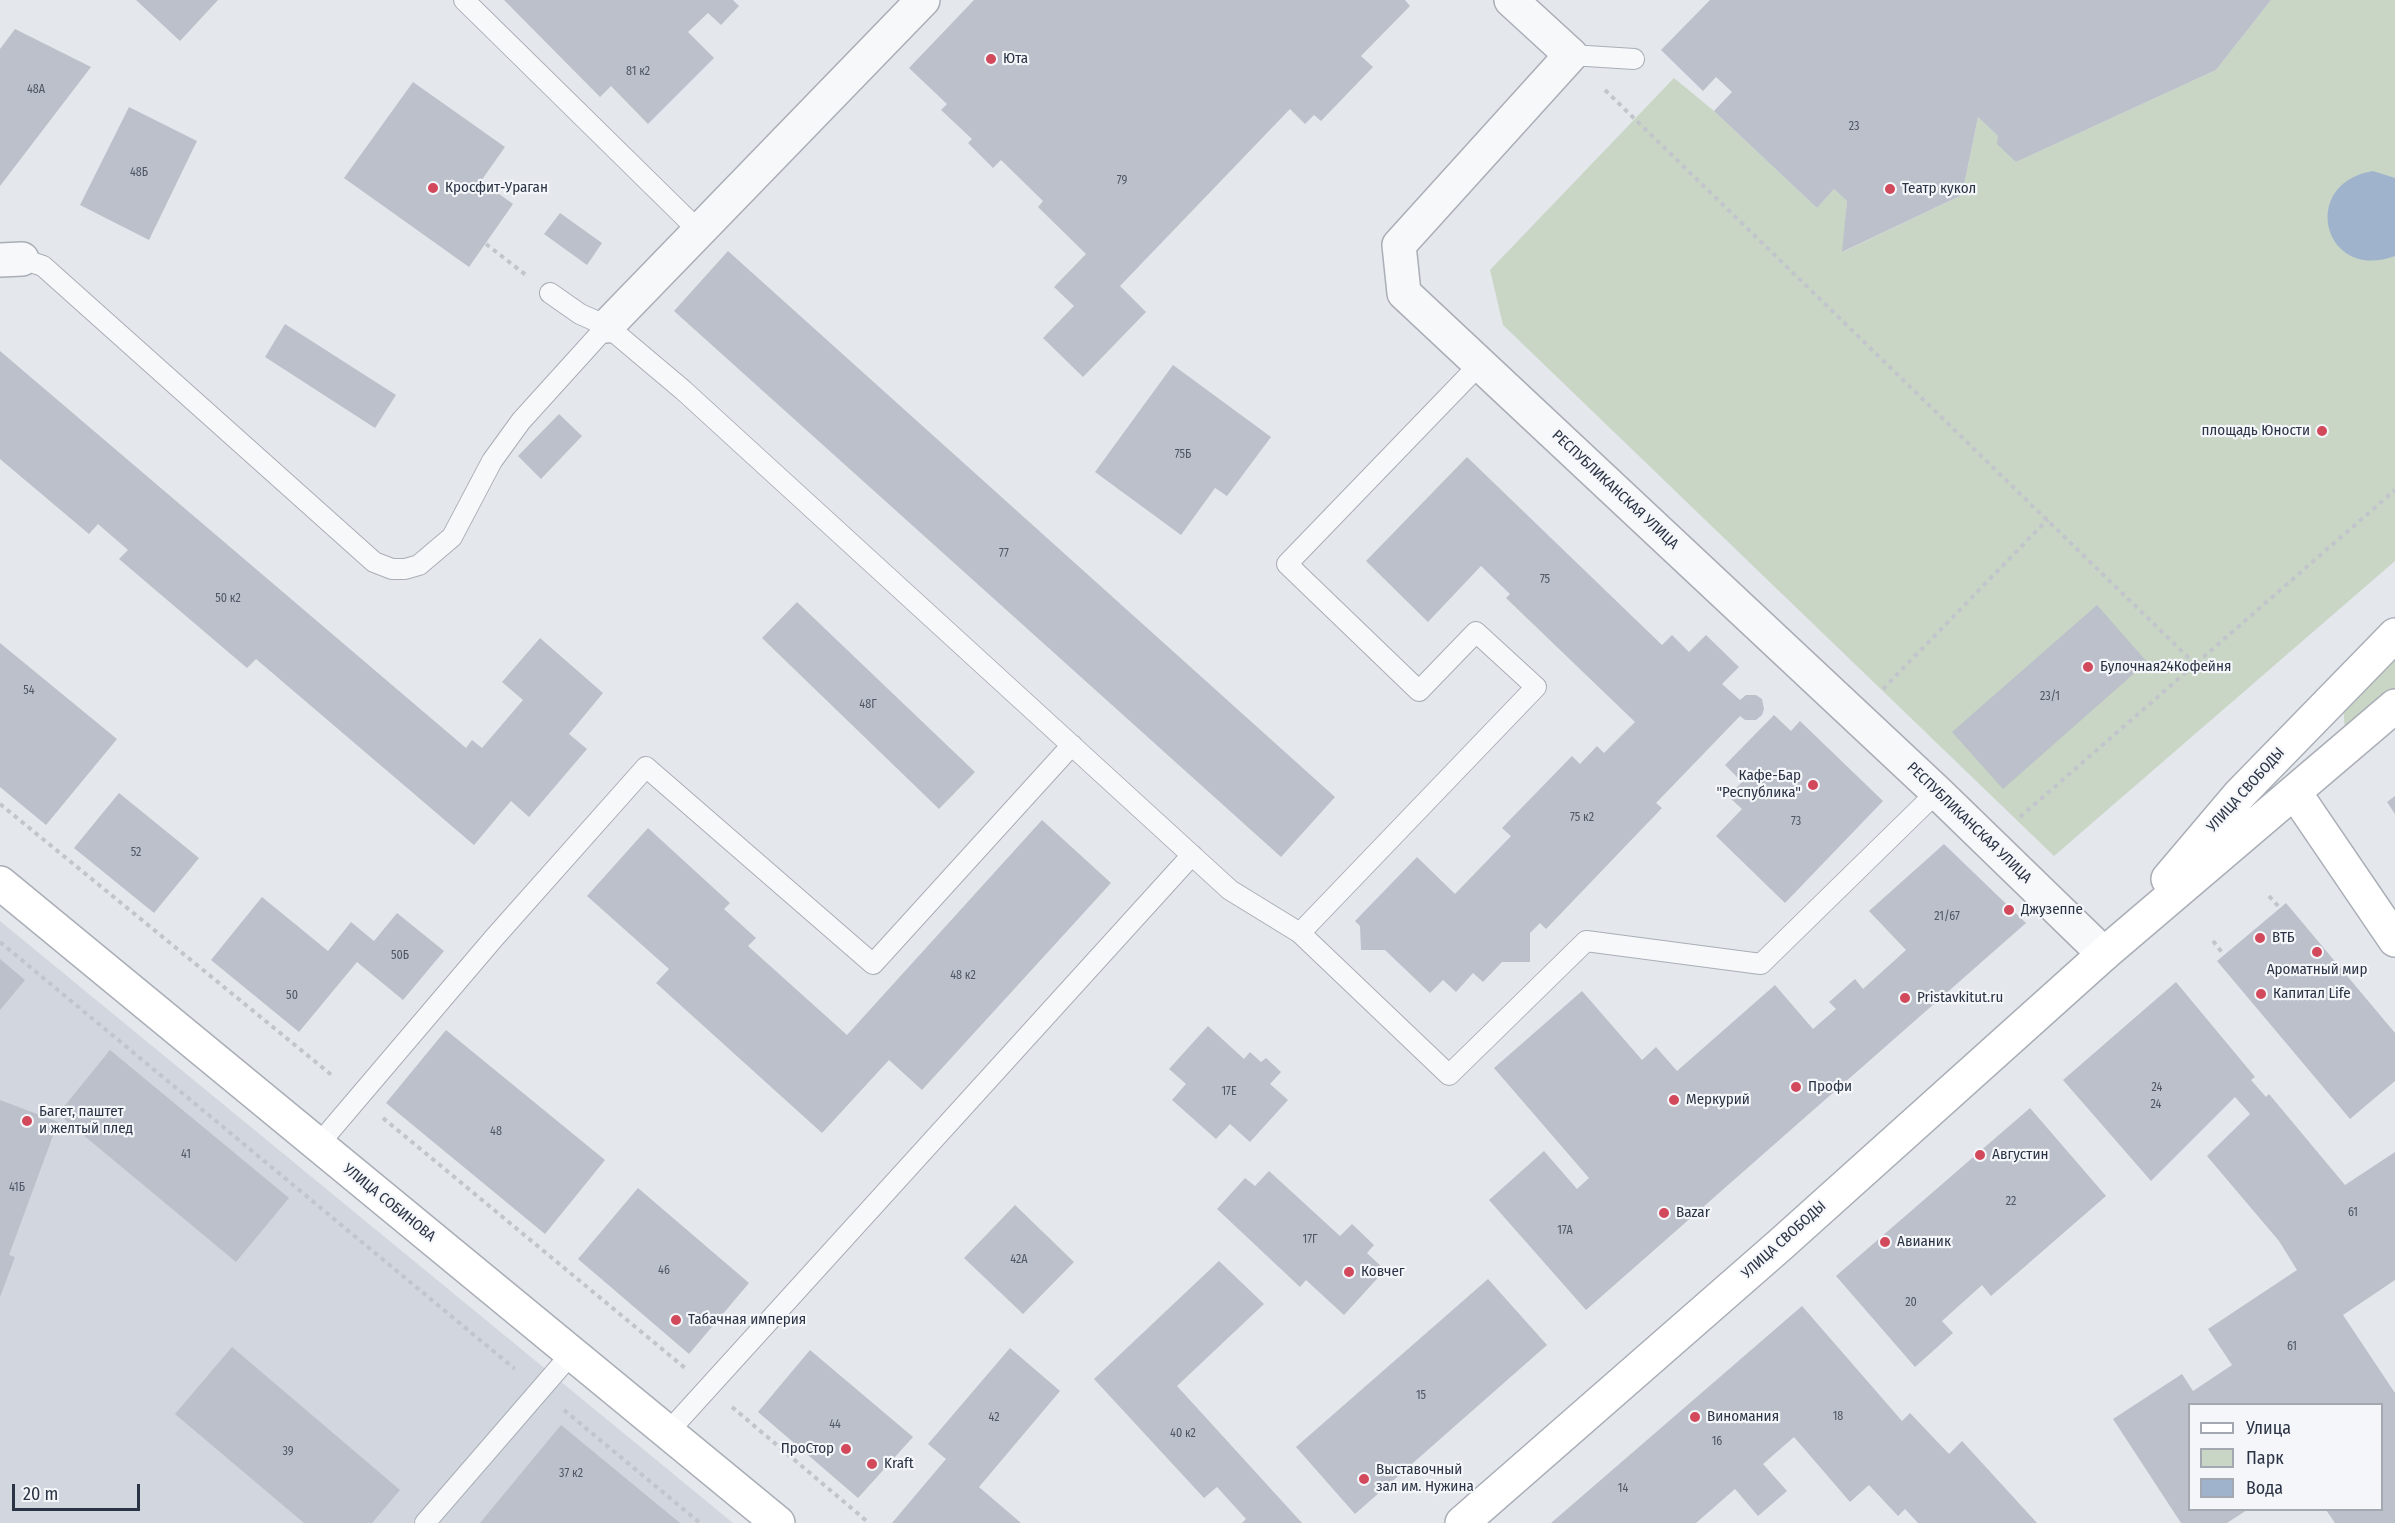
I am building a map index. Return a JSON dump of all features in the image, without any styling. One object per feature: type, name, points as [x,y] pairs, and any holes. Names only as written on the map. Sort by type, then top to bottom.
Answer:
[{"type":"main road","name":"УЛИЦА СВОБОДЫ","points":[[2104,954],[2240,794],[2395,635]]},
{"type":"main road","name":"УЛИЦА СВОБОДЫ","points":[[1462,1523],[1779,1245],[2104,954],[2395,706]]},
{"type":"main road","points":[[2303,728],[2295,793],[2395,940]]},
{"type":"main road","points":[[2240,794],[2295,793]]},
{"type":"main road","name":"УЛИЦА СОБИНОВА","points":[[0,883],[778,1523]]},
{"type":"street","points":[[607,326],[923,0]]},
{"type":"street","points":[[1511,0],[1571,56]]},
{"type":"street","name":"РЕСПУБЛИКАНСКАЯ УЛИЦА","points":[[1571,56],[1399,245],[1404,293],[1937,792],[2104,954]]},
{"type":"lane","points":[[464,0],[698,230]]},
{"type":"lane","points":[[1571,56],[1634,59]]},
{"type":"lane","points":[[11,260],[43,266],[374,562],[392,569],[405,569],[419,565],[452,537],[492,461],[515,429],[607,326]]},
{"type":"lane","points":[[550,293],[580,314],[607,326],[683,390],[1230,890],[1300,933],[1449,1075],[1586,941],[1761,964],[1937,792]]},
{"type":"lane","points":[[1300,933],[1536,687],[1476,632],[1419,691],[1287,564],[1480,364]]},
{"type":"lane","points":[[318,1144],[646,767],[873,964],[1072,745]]},
{"type":"lane","points":[[668,1432],[1192,855]]},
{"type":"lane","points":[[425,1523],[572,1353]]},
{"type":"path","points":[[1571,56],[2194,663]]},
{"type":"path","points":[[486,244],[550,293]]},
{"type":"path","points":[[2017,820],[2194,663],[2395,490]]},
{"type":"path","points":[[1857,717],[2048,519]]},
{"type":"path","points":[[0,804],[358,1097],[869,1523]]},
{"type":"path","points":[[2270,896],[2280,908]]},
{"type":"path","points":[[2213,941],[2224,955]]},
{"type":"path","points":[[0,942],[700,1523]]},
{"type":"shaded area","points":[[0,921],[733,1523],[0,1523]]},
{"type":"green space","points":[[2271,0],[2395,0],[2395,561],[2054,856],[1503,325],[1490,270],[1674,78],[1714,111],[1817,208],[1834,189],[1847,201],[1843,252],[1962,195],[1978,117],[1998,136],[2016,162],[2216,70]]},
{"type":"green space","points":[[2395,650],[2395,690],[2345,732],[2343,702]]},
{"type":"water","points":[[2373,171],[2395,178],[2395,256],[2370,261],[2351,256],[2337,244],[2329,228],[2328,210],[2335,193],[2349,179]]},
{"type":"building","points":[[136,0],[218,0],[180,41]]},
{"type":"building","points":[[504,0],[733,0],[739,6],[721,25],[708,13],[688,32],[714,58],[648,124],[611,86],[600,97]]},
{"type":"building","points":[[974,0],[1405,0],[1410,6],[1361,56],[1373,67],[1321,121],[1314,115],[1305,124],[1290,109],[1120,286],[1146,312],[1083,377],[1043,338],[1074,306],[1054,287],[1086,254],[1038,207],[1043,201],[1001,160],[993,168],[968,143],[972,139],[941,110],[947,104],[909,68]]},
{"type":"building","points":[[1710,0],[2271,0],[2216,70],[2016,162],[1997,144],[1998,136],[1978,117],[1962,195],[1842,252],[1847,201],[1834,189],[1817,208],[1714,111],[1732,92],[1716,77],[1703,91],[1661,50]]},
{"type":"building","points":[[15,29],[91,67],[0,186],[0,49]]},
{"type":"building","points":[[413,82],[505,147],[481,181],[513,204],[469,267],[344,178]]},
{"type":"building","points":[[129,107],[197,141],[149,240],[80,205]]},
{"type":"building","points":[[560,213],[602,243],[587,265],[544,234]]},
{"type":"building","points":[[728,251],[1335,797],[1281,857],[674,311]]},
{"type":"building","points":[[285,324],[396,395],[375,428],[265,357]]},
{"type":"building","points":[[0,351],[466,748],[472,740],[482,748],[523,700],[502,682],[540,638],[603,693],[569,734],[587,749],[529,817],[511,801],[474,845],[256,659],[247,668],[119,559],[128,550],[98,524],[89,534],[0,459]]},
{"type":"building","points":[[1173,365],[1271,437],[1227,496],[1215,488],[1181,535],[1095,472]]},
{"type":"building","points":[[559,414],[582,436],[541,479],[518,456]]},
{"type":"building","points":[[1467,457],[1662,645],[1672,635],[1689,652],[1706,635],[1739,667],[1722,684],[1740,700],[1746,695],[1756,695],[1762,699],[1764,709],[1762,715],[1756,720],[1745,720],[1740,716],[1656,803],[1662,808],[1546,929],[1540,923],[1530,933],[1530,962],[1502,962],[1483,982],[1473,973],[1456,992],[1443,980],[1430,993],[1385,950],[1361,950],[1360,926],[1355,921],[1417,857],[1455,894],[1511,836],[1502,828],[1572,756],[1580,764],[1597,746],[1604,753],[1635,722],[1506,598],[1510,594],[1481,566],[1428,622],[1366,561]]},
{"type":"building","points":[[797,602],[975,772],[939,809],[762,638]]},
{"type":"building","points":[[2097,605],[2147,662],[2003,789],[1952,732]]},
{"type":"building","points":[[0,643],[117,739],[46,825],[0,787]]},
{"type":"building","points":[[1774,715],[1791,731],[1800,721],[1883,801],[1785,903],[1716,836],[1742,809],[1728,796],[1742,782],[1725,765]]},
{"type":"building","points":[[119,793],[199,858],[154,913],[74,848]]},
{"type":"building","points":[[2395,796],[2395,814],[2387,802]]},
{"type":"building","points":[[1042,820],[1111,883],[922,1090],[889,1060],[822,1133],[656,983],[669,969],[587,896],[648,828],[730,903],[724,909],[756,938],[748,946],[847,1035]]},
{"type":"building","name":"Меркурий","points":[[1944,844],[2026,923],[1586,1310],[1489,1200],[1544,1151],[1577,1189],[1589,1178],[1494,1068],[1582,991],[1642,1060],[1656,1047],[1677,1071],[1775,985],[1813,1029],[1836,1009],[1829,1002],[1855,979],[1863,989],[1906,950],[1869,911]]},
{"type":"building","points":[[262,897],[328,951],[351,922],[374,941],[397,913],[444,951],[403,1000],[357,962],[299,1032],[211,960]]},
{"type":"building","points":[[2286,903],[2395,1033],[2395,1081],[2350,1119],[2217,961]]},
{"type":"building","points":[[0,959],[25,980],[0,1010]]},
{"type":"building","points":[[2176,982],[2255,1077],[2251,1080],[2266,1097],[2269,1094],[2345,1185],[2395,1152],[2395,1280],[2343,1315],[2395,1393],[2395,1523],[2335,1523],[2327,1511],[2383,1511],[2383,1403],[2188,1403],[2188,1511],[2245,1511],[2227,1523],[2181,1523],[2113,1419],[2182,1374],[2193,1391],[2232,1365],[2208,1329],[2297,1270],[2279,1241],[2207,1156],[2250,1114],[2235,1097],[2151,1181],[2063,1080]]},
{"type":"building","points":[[1208,1026],[1244,1059],[1250,1052],[1261,1062],[1266,1058],[1281,1072],[1270,1084],[1288,1100],[1250,1142],[1230,1124],[1216,1139],[1172,1100],[1186,1084],[1169,1069]]},
{"type":"building","points":[[446,1030],[605,1160],[545,1234],[386,1103]]},
{"type":"building","points":[[110,1050],[289,1198],[236,1262],[58,1114]]},
{"type":"building","points":[[0,1100],[58,1122],[9,1255],[15,1257],[0,1297]]},
{"type":"building","points":[[2030,1108],[2106,1196],[1991,1296],[1982,1285],[1942,1321],[1953,1333],[1915,1367],[1836,1276]]},
{"type":"building","points":[[1269,1171],[1340,1236],[1352,1224],[1374,1245],[1367,1253],[1385,1270],[1344,1315],[1306,1280],[1300,1287],[1217,1209],[1245,1178],[1255,1186]]},
{"type":"building","points":[[638,1188],[749,1283],[689,1354],[578,1259]]},
{"type":"building","points":[[1015,1205],[1074,1262],[1023,1314],[964,1258]]},
{"type":"building","points":[[1219,1261],[1264,1304],[1177,1386],[1302,1523],[1242,1523],[1246,1519],[1217,1487],[1204,1498],[1094,1379]]},
{"type":"building","points":[[1488,1279],[1547,1345],[1355,1514],[1296,1447]]},
{"type":"building","points":[[1802,1306],[1902,1421],[1910,1413],[1949,1454],[1962,1441],[2037,1523],[1918,1523],[1905,1509],[1898,1516],[1869,1485],[1850,1502],[1794,1437],[1763,1464],[1787,1491],[1758,1516],[1735,1489],[1696,1523],[1551,1523]]},
{"type":"building","points":[[232,1347],[400,1490],[372,1523],[304,1523],[175,1414]]},
{"type":"building","points":[[1010,1348],[1060,1391],[979,1487],[1021,1523],[892,1523],[946,1459],[928,1444]]},
{"type":"building","points":[[810,1350],[913,1437],[858,1498],[758,1412]]},
{"type":"building","points":[[561,1425],[680,1523],[480,1523]]},
{"type":"place","name":"Юта","points":[[991,59]]},
{"type":"place","name":"Кросфит-Ураган","points":[[433,188]]},
{"type":"place","name":"Театр кукол","points":[[1890,189]]},
{"type":"place","name":"площадь Юности","points":[[2322,431]]},
{"type":"place","name":"Булочная24Кофейня","points":[[2088,667]]},
{"type":"place","name":"Кафе-Бар \"Республика\"","points":[[1813,785]]},
{"type":"place","name":"Джузеппе","points":[[2009,910]]},
{"type":"place","name":"ВТБ","points":[[2260,938]]},
{"type":"place","name":"Ароматный мир","points":[[2317,952]]},
{"type":"place","name":"Капитал Life","points":[[2261,994]]},
{"type":"place","name":"Pristavkitut.ru","points":[[1905,998]]},
{"type":"place","name":"Профи","points":[[1796,1087]]},
{"type":"place","name":"Меркурий","points":[[1674,1100]]},
{"type":"place","name":"Багет, паштет и желтый плед","points":[[27,1121]]},
{"type":"place","name":"Августин","points":[[1980,1155]]},
{"type":"place","name":"Bazar","points":[[1664,1213]]},
{"type":"place","name":"Авианик","points":[[1885,1242]]},
{"type":"place","name":"Ковчег","points":[[1349,1272]]},
{"type":"place","name":"Табачная империя","points":[[676,1320]]},
{"type":"place","name":"Виномания","points":[[1695,1417]]},
{"type":"place","name":"ПроСтор","points":[[846,1449]]},
{"type":"place","name":"Kraft","points":[[872,1464]]},
{"type":"place","name":"Выставочный зал им. Нужина","points":[[1364,1479]]}]
